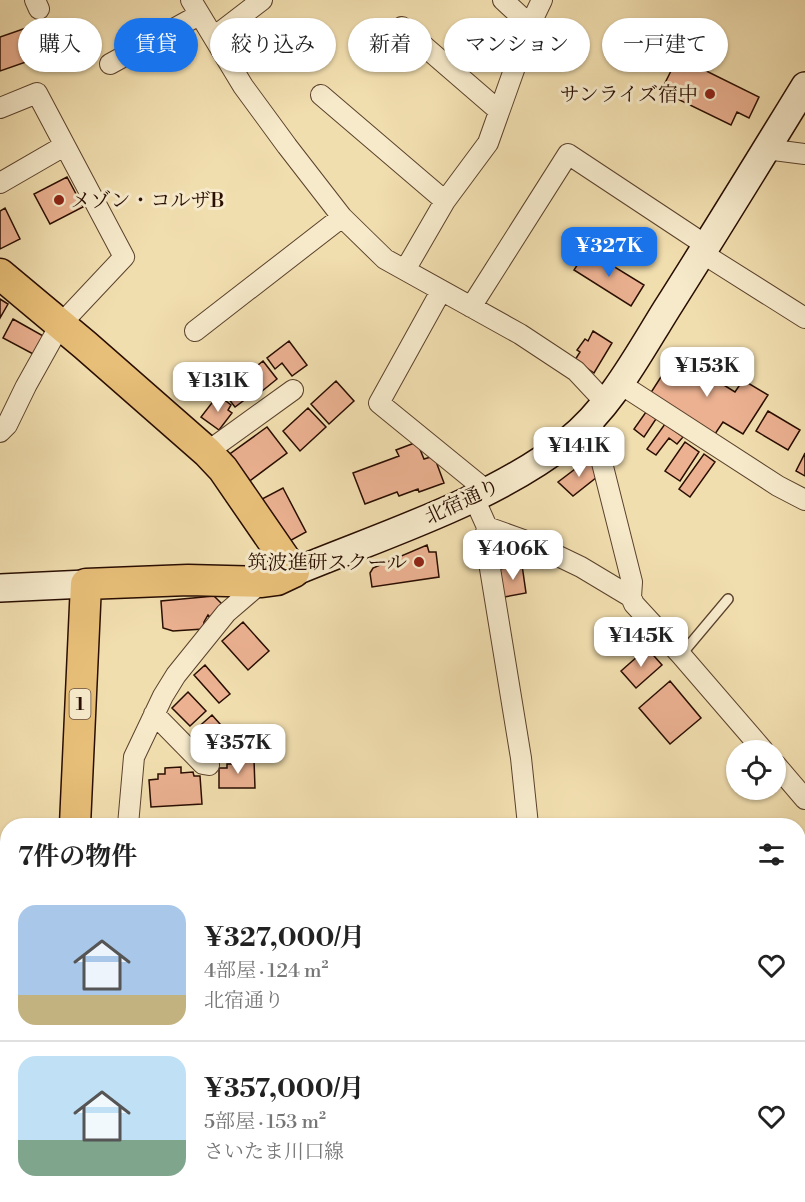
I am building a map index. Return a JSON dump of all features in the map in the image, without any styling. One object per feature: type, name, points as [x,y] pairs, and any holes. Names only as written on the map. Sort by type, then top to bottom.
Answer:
[{"type":"main road","points":[[0,274],[207,452],[223,469],[294,572]]},
{"type":"main road","name":"北宿通り","points":[[86,584],[188,580],[262,582],[277,580],[294,572]]},
{"type":"main road","name":"1","points":[[75,818],[86,584]]},
{"type":"street","points":[[239,18],[262,0]]},
{"type":"street","points":[[502,0],[522,18]]},
{"type":"street","points":[[533,18],[542,0]]},
{"type":"street","points":[[110,64],[195,8],[210,31]]},
{"type":"street","points":[[432,53],[498,110]]},
{"type":"street","points":[[235,72],[342,217],[385,258],[520,334],[576,371],[605,401],[805,500]]},
{"type":"street","points":[[405,270],[445,201],[488,143],[512,72]]},
{"type":"street","name":"北宿通り","points":[[294,572],[480,495],[541,461],[574,436],[605,401],[704,250],[805,86]]},
{"type":"street","points":[[0,108],[37,93],[124,257],[60,325],[7,425],[0,432]]},
{"type":"street","points":[[321,94],[445,201]]},
{"type":"street","points":[[0,183],[64,146]]},
{"type":"street","points":[[766,149],[805,154]]},
{"type":"street","points":[[471,307],[568,154],[805,318]]},
{"type":"street","points":[[195,331],[342,217]]},
{"type":"street","points":[[441,291],[379,403],[480,495],[487,526],[484,538],[521,758],[527,818]]},
{"type":"street","points":[[207,452],[293,390]]},
{"type":"street","points":[[605,401],[632,582],[631,597],[634,604],[754,740]]},
{"type":"street","points":[[487,526],[529,542],[581,567],[631,597]]},
{"type":"street","points":[[129,818],[134,757],[154,714],[176,675],[226,613],[262,582]]},
{"type":"street","name":"北宿通り","points":[[0,588],[86,584]]},
{"type":"street","points":[[154,714],[203,764],[209,765]]},
{"type":"street","points":[[786,777],[805,799]]},
{"type":"lane","points":[[681,655],[728,599]]},
{"type":"building","points":[[18,31],[18,65],[0,71],[0,37]]},
{"type":"building","name":"サンライズ宿中","points":[[670,72],[708,72],[759,97],[749,118],[737,112],[731,125],[661,91]]},
{"type":"building","name":"メゾン・コルザB","points":[[67,177],[83,207],[50,224],[34,194]]},
{"type":"building","points":[[5,208],[20,239],[0,249],[0,211]]},
{"type":"building","points":[[587,250],[644,285],[631,306],[574,270]]},
{"type":"building","points":[[0,299],[8,304],[0,318]]},
{"type":"building","points":[[13,319],[45,337],[35,355],[3,338]]},
{"type":"building","points":[[593,331],[612,343],[594,373],[575,360],[580,352],[577,350],[585,339],[588,341]]},
{"type":"building","points":[[289,341],[307,365],[292,376],[282,363],[275,369],[267,358]]},
{"type":"building","points":[[675,355],[735,392],[743,380],[768,395],[743,434],[723,422],[715,434],[650,394]]},
{"type":"building","points":[[263,361],[277,379],[256,396],[242,378]]},
{"type":"building","points":[[233,372],[251,395],[235,407],[217,384]]},
{"type":"building","points":[[336,381],[354,401],[329,424],[311,404]]},
{"type":"building","points":[[218,395],[231,405],[228,410],[232,413],[219,430],[201,417]]},
{"type":"building","points":[[308,408],[326,427],[300,451],[283,431]]},
{"type":"building","points":[[768,411],[800,430],[788,450],[756,431]]},
{"type":"building","points":[[646,412],[656,419],[644,437],[634,429]]},
{"type":"building","points":[[665,424],[683,437],[677,444],[669,438],[656,455],[647,449]]},
{"type":"building","points":[[267,427],[287,453],[247,483],[227,456]]},
{"type":"building","points":[[417,442],[424,459],[434,456],[444,483],[399,496],[397,492],[365,504],[353,473],[399,456],[396,450]]},
{"type":"building","points":[[685,442],[699,452],[680,481],[665,471]]},
{"type":"building","points":[[805,453],[805,476],[796,471]]},
{"type":"building","points":[[704,454],[715,462],[690,497],[679,489]]},
{"type":"building","points":[[591,457],[597,477],[573,496],[558,482]]},
{"type":"building","points":[[283,488],[306,532],[286,543],[262,499]]},
{"type":"building","points":[[427,545],[429,552],[436,552],[439,577],[372,587],[370,573],[373,568]]},
{"type":"building","points":[[522,565],[526,593],[504,597],[500,569]]},
{"type":"building","points":[[214,596],[222,604],[211,618],[208,615],[203,629],[173,631],[163,628],[161,601]]},
{"type":"building","points":[[243,622],[269,651],[248,670],[222,641]]},
{"type":"building","points":[[647,648],[662,665],[636,688],[621,671]]},
{"type":"building","points":[[205,665],[230,694],[219,703],[194,675]]},
{"type":"building","points":[[670,681],[701,718],[670,744],[639,708]]},
{"type":"building","points":[[188,692],[206,711],[190,726],[172,708]]},
{"type":"building","points":[[212,715],[236,742],[222,754],[219,750],[212,756],[198,740],[201,737],[195,730]]},
{"type":"building","points":[[235,760],[254,760],[255,788],[219,788],[219,768],[227,768],[227,764],[235,764]]},
{"type":"building","points":[[181,767],[181,773],[193,772],[194,776],[200,776],[202,804],[151,807],[149,780],[158,779],[158,774],[165,774],[165,768]]},
{"type":"place","name":"サンライズ宿中","points":[[710,94]]},
{"type":"place","name":"メゾン・コルザB","points":[[59,200]]},
{"type":"place","name":"筑波進研スクール","points":[[419,562]]}]
